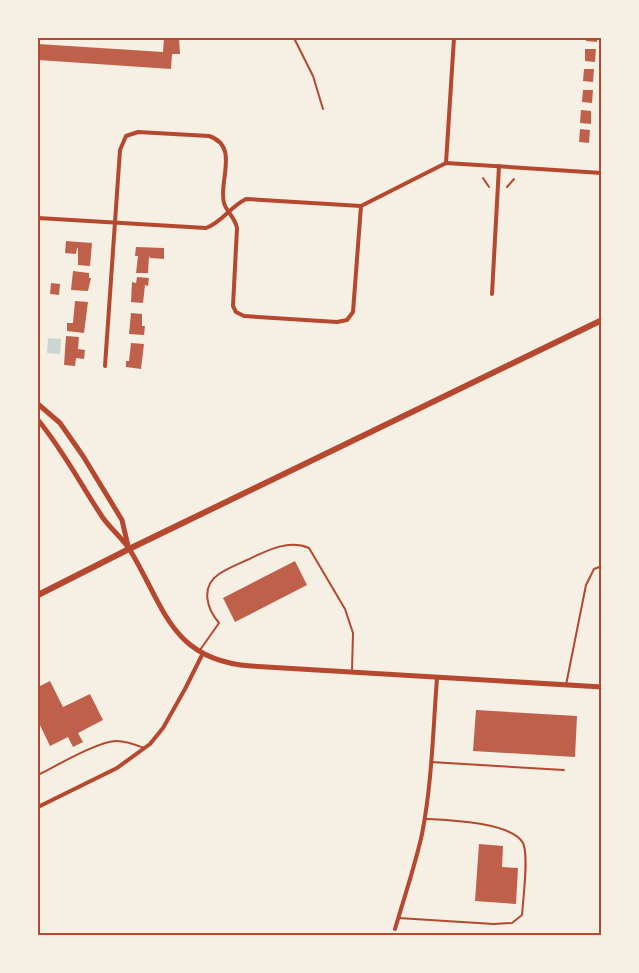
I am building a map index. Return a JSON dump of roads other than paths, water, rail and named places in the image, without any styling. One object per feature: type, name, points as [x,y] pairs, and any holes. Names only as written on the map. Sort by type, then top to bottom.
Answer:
[{"type":"highway","points":[[38,595],[602,320]]},
{"type":"street","points":[[446,163],[454,38]]},
{"type":"street","points":[[105,366],[120,150],[126,136],[138,132],[209,136],[216,138],[221,143],[226,157],[224,205],[235,219],[237,228],[233,306],[236,312],[244,316],[337,322],[348,320],[353,312],[361,206]]},
{"type":"street","points":[[38,218],[206,228],[220,221],[236,204],[246,199],[361,206],[446,163],[602,173]]},
{"type":"street","points":[[492,294],[500,166]]},
{"type":"street","points":[[38,404],[60,423],[83,456],[122,520],[129,549]]},
{"type":"street","points":[[38,420],[52,437],[105,520],[129,549],[168,622],[190,646],[216,660],[232,664],[352,673],[602,688]]},
{"type":"street","points":[[38,807],[116,768],[145,748],[163,728],[201,652]]},
{"type":"street","points":[[395,930],[415,864],[424,819],[431,762],[437,678]]},
{"type":"lane","points":[[294,38],[313,76],[323,109]]},
{"type":"lane","points":[[201,652],[219,623],[212,614],[207,602],[208,590],[212,581],[219,574],[272,548],[299,545],[309,548],[345,609],[353,633],[352,673]]},
{"type":"lane","points":[[566,685],[586,585],[594,569],[602,566]]},
{"type":"lane","points":[[38,776],[94,748],[114,741],[122,741],[145,748]]},
{"type":"lane","points":[[431,762],[564,770]]},
{"type":"lane","points":[[398,918],[494,924],[512,923],[522,915],[526,880],[524,844],[514,834],[472,822],[424,819]]}]
